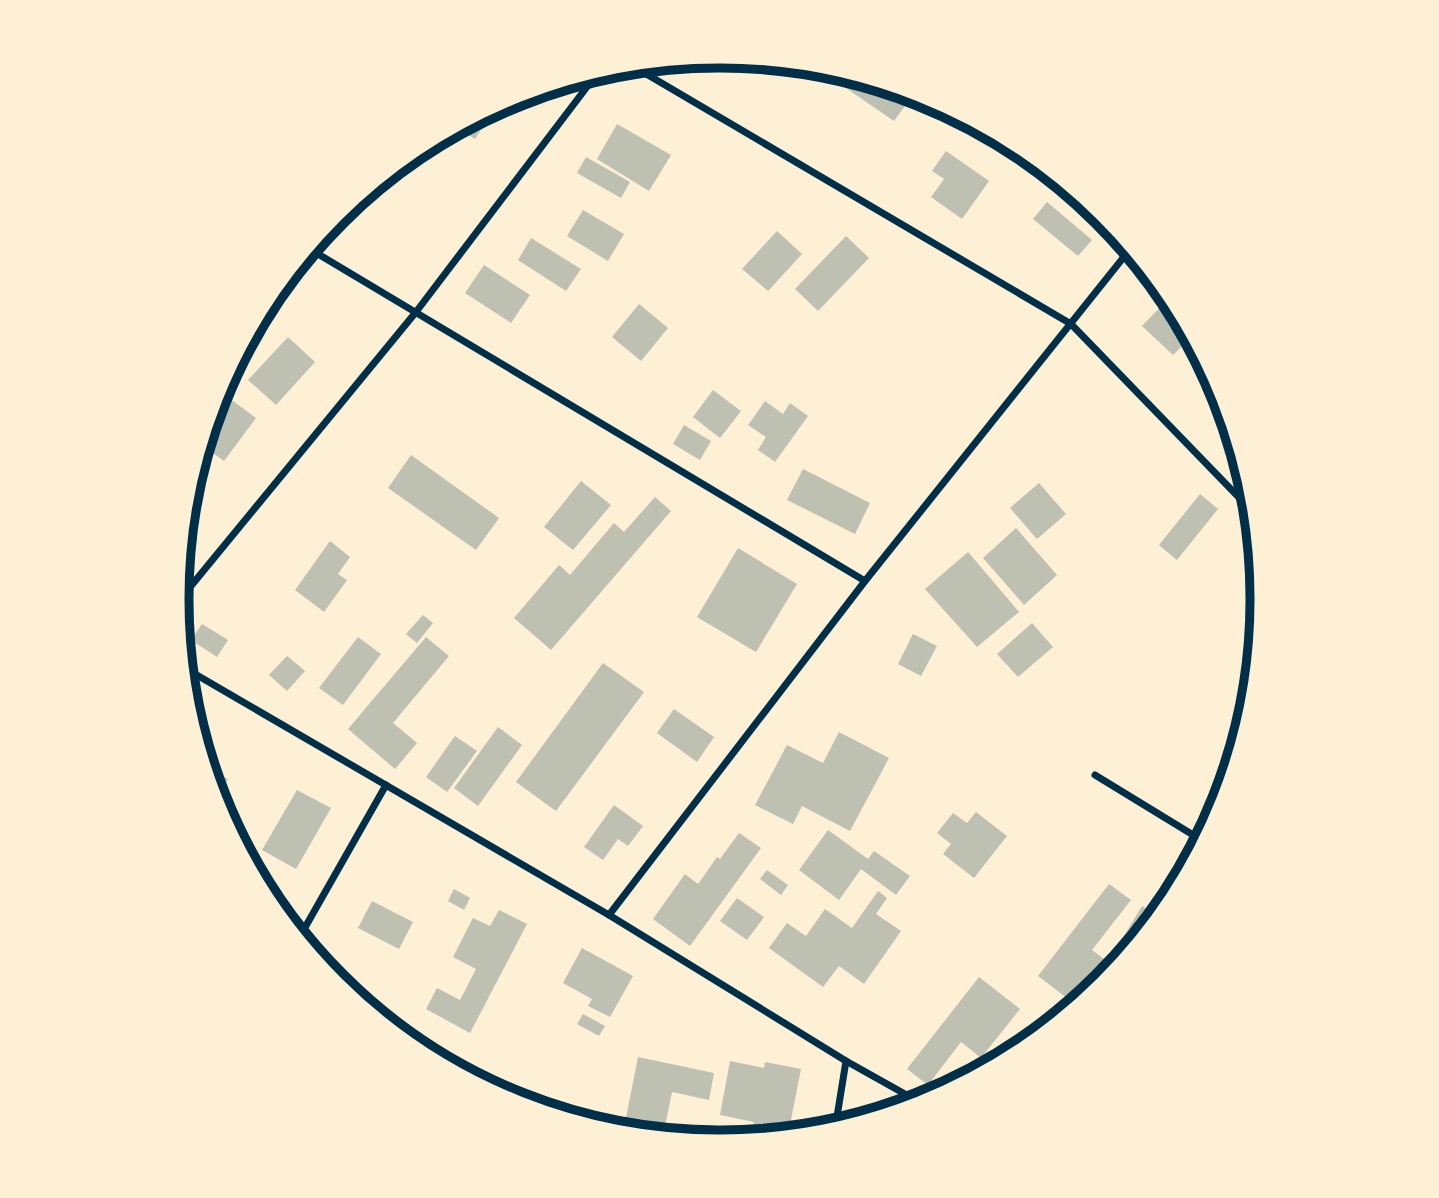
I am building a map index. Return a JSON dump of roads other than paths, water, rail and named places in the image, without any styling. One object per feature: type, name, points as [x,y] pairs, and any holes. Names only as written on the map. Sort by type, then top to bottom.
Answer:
[{"type":"street","points":[[646,74],[1071,324],[1241,499]]},
{"type":"street","points":[[189,588],[416,312],[589,84]]},
{"type":"street","points":[[317,253],[864,581]]},
{"type":"street","points":[[608,915],[864,581],[1125,256]]},
{"type":"street","points":[[194,673],[608,915],[846,1061],[908,1095]]},
{"type":"street","points":[[1095,775],[1195,836]]},
{"type":"street","points":[[304,929],[386,785]]},
{"type":"street","points":[[837,1117],[846,1061]]}]
